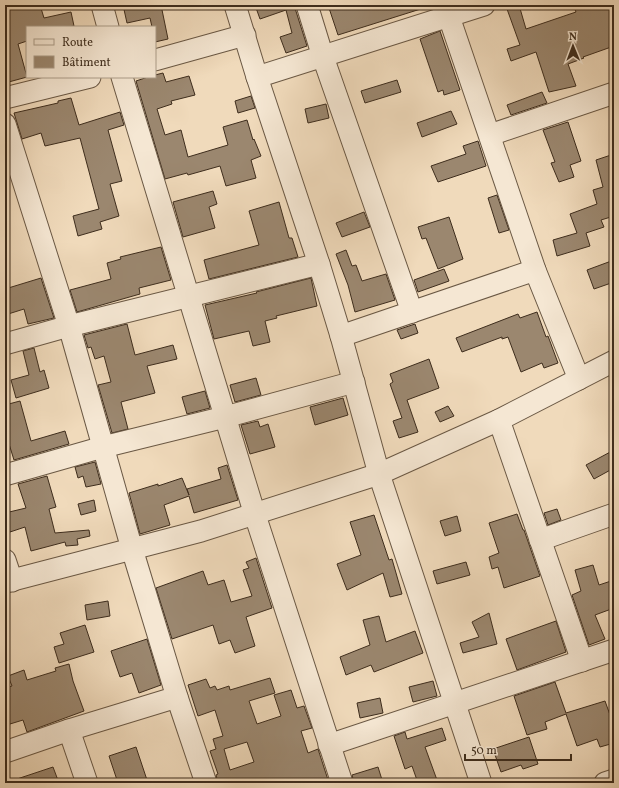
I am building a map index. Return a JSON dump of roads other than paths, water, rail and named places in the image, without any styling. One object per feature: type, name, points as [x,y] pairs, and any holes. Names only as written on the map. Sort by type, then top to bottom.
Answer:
[{"type":"street","points":[[102,5],[108,26]]},
{"type":"street","points":[[236,5],[257,77],[319,264],[341,336],[379,474],[481,783]]},
{"type":"street","points":[[307,5],[323,57],[412,312]]},
{"type":"street","points":[[257,77],[323,57],[447,11],[484,5]]},
{"type":"street","points":[[447,11],[536,270],[579,379]]},
{"type":"street","points":[[156,60],[245,36]]},
{"type":"street","points":[[5,98],[86,78]]},
{"type":"street","points":[[122,78],[255,515],[342,783]]},
{"type":"street","points":[[490,135],[614,93]]},
{"type":"street","points":[[5,124],[69,326],[132,549],[177,697],[206,783]]},
{"type":"street","points":[[5,344],[69,326],[319,264]]},
{"type":"street","points":[[341,336],[536,270]]},
{"type":"street","points":[[5,560],[8,582],[201,531],[255,515],[379,474],[499,420],[614,361]]},
{"type":"street","points":[[5,475],[103,447],[225,417],[354,382]]},
{"type":"street","points":[[499,420],[582,661]]},
{"type":"street","points":[[540,540],[614,514]]},
{"type":"street","points":[[329,745],[614,650]]},
{"type":"street","points":[[5,752],[69,730],[177,697]]},
{"type":"street","points":[[69,730],[87,783]]},
{"type":"street","points":[[605,783],[614,780]]}]
